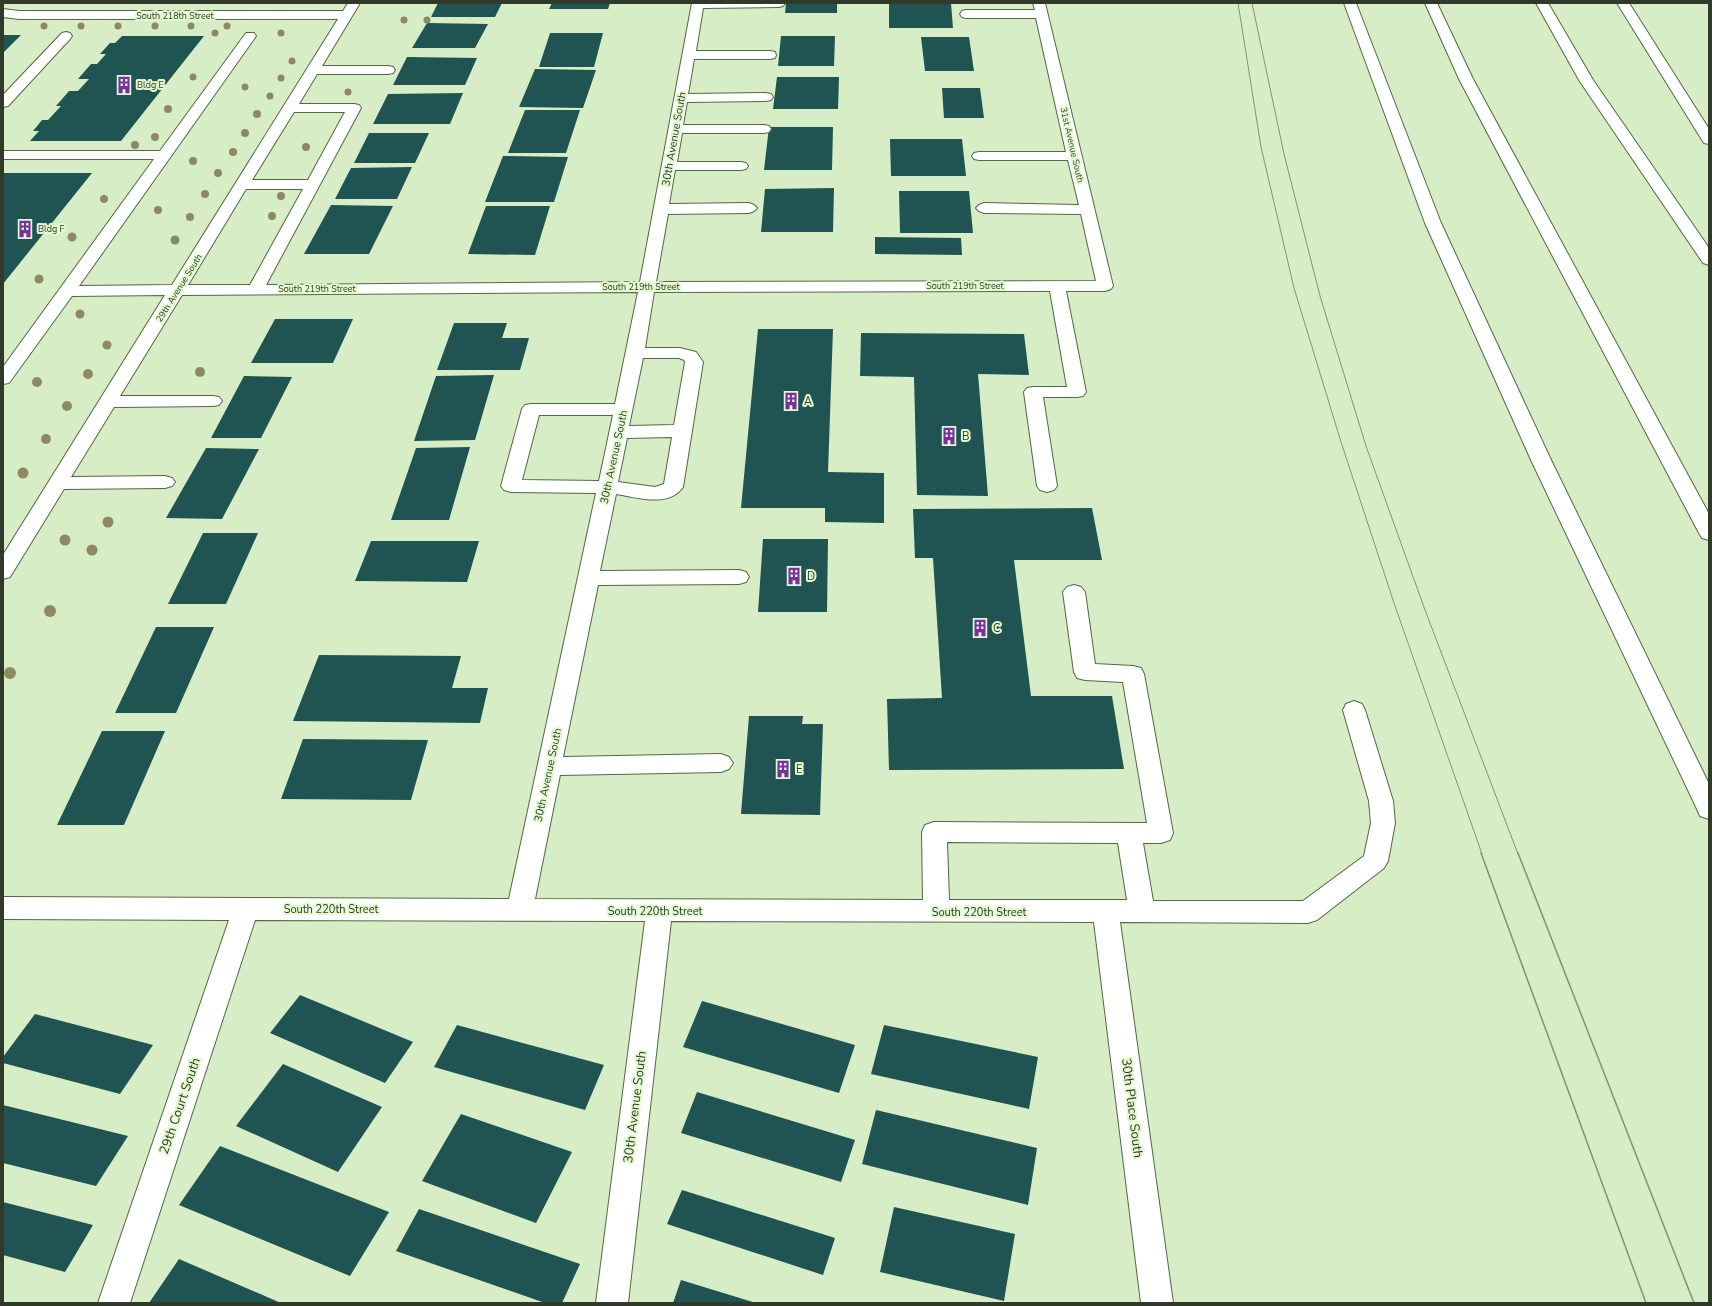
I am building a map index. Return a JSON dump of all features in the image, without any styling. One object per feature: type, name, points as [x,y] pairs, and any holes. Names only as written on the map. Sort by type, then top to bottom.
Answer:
[{"type":"main road","points":[[138,16],[149,3]]},
{"type":"main road","points":[[698,3],[779,3]]},
{"type":"main road","name":"30th Avenue South","points":[[520,910],[648,287],[698,3]]},
{"type":"main road","points":[[1350,3],[1433,223],[1541,460],[1709,809]]},
{"type":"main road","points":[[1431,3],[1466,79],[1709,533]]},
{"type":"main road","points":[[1542,3],[1586,80],[1709,260]]},
{"type":"main road","points":[[1623,3],[1709,140]]},
{"type":"main road","name":"South 218th Street","points":[[3,13],[19,15],[138,16],[351,9]]},
{"type":"main road","name":"29th Avenue South","points":[[3,572],[351,9]]},
{"type":"main road","points":[[966,14],[1040,9]]},
{"type":"main road","name":"31st Avenue South","points":[[1040,9],[1105,286]]},
{"type":"main road","points":[[3,103],[66,36]]},
{"type":"main road","points":[[3,378],[250,36]]},
{"type":"main road","points":[[688,55],[770,55]]},
{"type":"main road","points":[[313,70],[388,70]]},
{"type":"main road","points":[[681,98],[766,98]]},
{"type":"main road","points":[[255,290],[354,108],[290,108]]},
{"type":"main road","points":[[676,129],[764,129]]},
{"type":"main road","points":[[3,155],[165,155]]},
{"type":"main road","points":[[979,156],[1075,156]]},
{"type":"main road","points":[[670,166],[741,166]]},
{"type":"main road","points":[[242,185],[312,184]]},
{"type":"main road","points":[[662,209],[749,208]]},
{"type":"main road","points":[[984,208],[1087,210]]},
{"type":"main road","points":[[1048,486],[1034,392],[1077,392],[1057,286]]},
{"type":"main road","name":"South 219th Street","points":[[67,291],[648,287],[1105,286]]},
{"type":"main road","points":[[623,410],[531,410],[511,486],[608,487],[655,493],[665,492],[673,487],[694,362],[690,356],[680,353],[635,353]]},
{"type":"main road","points":[[108,402],[213,401]]},
{"type":"main road","points":[[619,432],[683,431]]},
{"type":"main road","points":[[58,484],[166,482]]},
{"type":"main road","points":[[589,578],[739,577]]},
{"type":"main road","points":[[936,912],[934,832],[1161,833],[1132,674],[1085,672],[1074,592]]},
{"type":"main road","name":"South 220th Street","points":[[3,908],[1308,912],[1375,861],[1382,823],[1381,801],[1354,710]]},
{"type":"main road","points":[[550,766],[721,763]]},
{"type":"main road","points":[[1129,833],[1142,912]]},
{"type":"main road","name":"29th Court South","points":[[114,1303],[246,909]]},
{"type":"main road","name":"30th Avenue South","points":[[612,1303],[659,911]]},
{"type":"main road","name":"30th Place South","points":[[1106,912],[1157,1303]]},
{"type":"building","points":[[438,3],[502,3],[495,17],[431,17]]},
{"type":"building","points":[[552,3],[610,3],[608,9],[549,9]]},
{"type":"building","points":[[786,3],[837,3],[837,13],[785,13]]},
{"type":"building","points":[[889,3],[951,3],[953,28],[889,28]]},
{"type":"building","points":[[427,23],[488,24],[475,48],[412,48]]},
{"type":"building","points":[[550,33],[603,33],[594,67],[539,67]]},
{"type":"building","points":[[3,35],[21,35],[3,53]]},
{"type":"building","name":"Bldg E","points":[[122,36],[204,36],[121,141],[30,141],[39,131],[33,131],[42,120],[48,120],[61,106],[56,106],[69,91],[78,91],[89,79],[78,79],[91,64],[97,64],[106,54],[100,54],[110,43],[115,43]]},
{"type":"building","points":[[781,36],[835,36],[834,66],[778,66]]},
{"type":"building","points":[[921,37],[969,37],[974,71],[925,71]]},
{"type":"building","points":[[407,57],[477,58],[465,85],[393,85]]},
{"type":"building","points":[[535,69],[596,70],[583,108],[519,107]]},
{"type":"building","points":[[777,77],[839,77],[838,109],[773,109]]},
{"type":"building","points":[[942,88],[980,88],[984,118],[944,118]]},
{"type":"building","points":[[463,93],[450,124],[373,124],[388,94]]},
{"type":"building","points":[[525,110],[580,110],[566,153],[508,153]]},
{"type":"building","points":[[769,127],[833,127],[832,170],[764,170]]},
{"type":"building","points":[[369,133],[429,133],[415,163],[354,163]]},
{"type":"building","points":[[890,139],[962,139],[966,176],[891,176]]},
{"type":"building","points":[[503,156],[568,157],[554,202],[485,202]]},
{"type":"building","points":[[412,167],[397,199],[335,199],[351,168]]},
{"type":"building","name":"Bldg F","points":[[3,173],[92,173],[3,284]]},
{"type":"building","points":[[834,188],[833,232],[761,232],[765,189]]},
{"type":"building","points":[[899,191],[969,191],[973,233],[900,233]]},
{"type":"building","points":[[331,205],[393,206],[369,254],[304,254]]},
{"type":"building","points":[[486,206],[550,206],[535,255],[468,254]]},
{"type":"building","points":[[875,237],[961,238],[962,255],[875,254]]},
{"type":"building","points":[[275,319],[353,319],[333,363],[251,363]]},
{"type":"building","points":[[454,323],[507,323],[502,338],[529,338],[520,370],[437,370]]},
{"type":"building","name":"A","points":[[758,329],[833,329],[828,472],[884,473],[884,523],[825,522],[825,508],[741,508]]},
{"type":"building","name":"B","points":[[861,333],[1024,334],[1029,375],[978,374],[988,496],[917,495],[914,377],[860,376]]},
{"type":"building","points":[[494,375],[475,440],[414,441],[436,376]]},
{"type":"building","points":[[244,376],[292,377],[261,438],[211,438]]},
{"type":"building","points":[[470,447],[449,520],[391,520],[416,448]]},
{"type":"building","points":[[206,448],[259,449],[222,519],[166,518]]},
{"type":"building","name":"C","points":[[1092,508],[1102,560],[1014,560],[1031,696],[1112,696],[1124,769],[889,770],[887,699],[942,698],[933,558],[915,558],[913,509]]},
{"type":"building","points":[[203,533],[258,533],[226,604],[168,604]]},
{"type":"building","name":"D","points":[[763,539],[828,539],[827,612],[758,612]]},
{"type":"building","points":[[371,541],[479,541],[467,582],[355,581]]},
{"type":"building","points":[[156,627],[214,627],[176,713],[115,713]]},
{"type":"building","points":[[319,655],[461,656],[452,688],[488,688],[480,723],[293,721]]},
{"type":"building","name":"E","points":[[749,716],[803,716],[802,724],[823,724],[820,815],[741,814]]},
{"type":"building","points":[[102,731],[165,731],[124,825],[57,825]]},
{"type":"building","points":[[303,739],[428,740],[411,800],[281,799]]},
{"type":"building","points":[[300,995],[413,1042],[385,1083],[270,1033]]},
{"type":"building","points":[[702,1001],[855,1045],[839,1093],[683,1047]]},
{"type":"building","points":[[35,1014],[153,1045],[120,1094],[3,1063],[3,1057]]},
{"type":"building","points":[[457,1025],[604,1065],[585,1110],[434,1067]]},
{"type":"building","points":[[884,1025],[1038,1057],[1029,1109],[871,1074]]},
{"type":"building","points":[[283,1064],[382,1107],[338,1172],[236,1126]]},
{"type":"building","points":[[697,1092],[855,1140],[841,1182],[681,1133]]},
{"type":"building","points":[[3,1105],[128,1136],[96,1186],[3,1163]]},
{"type":"building","points":[[876,1110],[1037,1148],[1028,1205],[862,1164]]},
{"type":"building","points":[[461,1114],[572,1152],[536,1223],[422,1181]]},
{"type":"building","points":[[220,1146],[389,1212],[350,1276],[179,1205]]},
{"type":"building","points":[[682,1190],[835,1238],[823,1275],[667,1224]]},
{"type":"building","points":[[3,1202],[93,1225],[65,1272],[3,1255]]},
{"type":"building","points":[[894,1207],[1015,1234],[1004,1301],[880,1272]]},
{"type":"building","points":[[419,1209],[580,1264],[562,1303],[545,1303],[396,1251]]},
{"type":"building","points":[[179,1259],[281,1303],[149,1303]]},
{"type":"building","points":[[681,1280],[756,1303],[673,1303]]},
{"type":"tram line","points":[[1238,3],[1261,147],[1294,288],[1341,442],[1395,606],[1482,854]]},
{"type":"tram line","points":[[1252,3],[1284,154],[1320,296],[1366,446],[1425,610],[1518,854]]},
{"type":"tram line","points":[[1481,853],[1646,1303]]},
{"type":"tram line","points":[[1518,853],[1694,1303]]},
{"type":"place","name":"Bldg E","points":[[124,85]]},
{"type":"place","name":"Bldg F","points":[[25,229]]},
{"type":"place","name":"A","points":[[791,401]]},
{"type":"place","name":"B","points":[[949,436]]},
{"type":"place","name":"D","points":[[794,576]]},
{"type":"place","name":"C","points":[[980,628]]},
{"type":"place","name":"E","points":[[783,769]]}]
